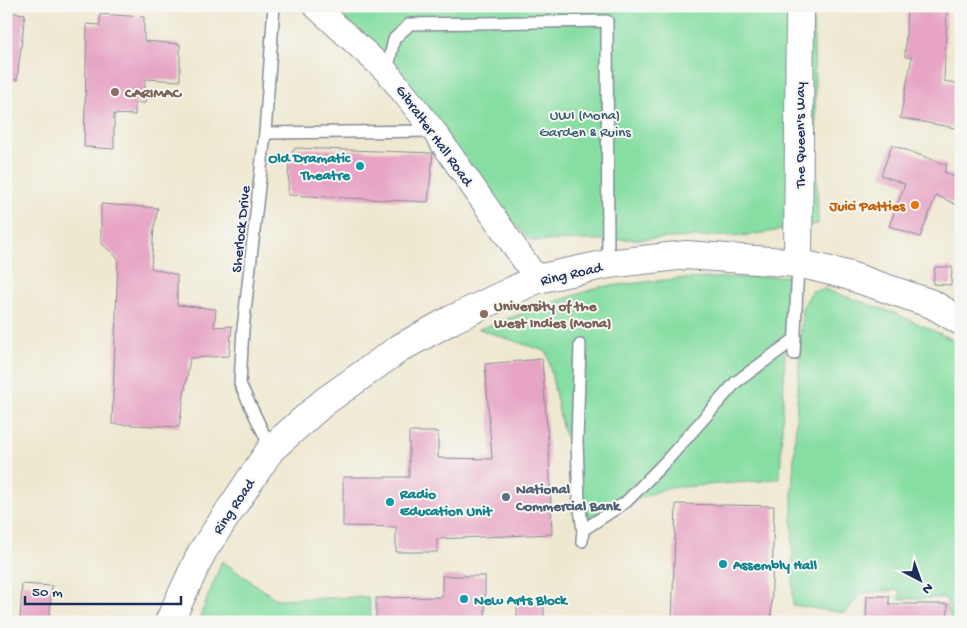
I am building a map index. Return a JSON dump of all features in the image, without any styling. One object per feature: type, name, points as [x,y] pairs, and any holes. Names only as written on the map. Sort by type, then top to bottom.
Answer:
[{"type":"street","name":"Gibralter Hall Road","points":[[315,6],[387,72],[434,131],[537,279]]},
{"type":"street","name":"The Queen's Way","points":[[798,263],[800,6]]},
{"type":"street","name":"Ring Road","points":[[169,622],[202,552],[271,449],[324,402],[400,348],[451,320],[537,279],[608,264],[686,255],[798,263],[847,275],[932,304],[961,320]]},
{"type":"lane","name":"Sherlock Drive","points":[[271,449],[240,384],[244,329],[266,133],[274,6]]},
{"type":"lane","points":[[387,72],[394,40],[410,24],[607,22],[608,264]]},
{"type":"lane","points":[[266,133],[434,131]]},
{"type":"lane","points":[[794,354],[798,263]]},
{"type":"lane","points":[[580,345],[577,441],[582,536],[626,502],[736,382],[795,339]]},
{"type":"green space","name":"UWI (Mona) Garden & Ruins","points":[[317,6],[813,6],[818,224],[750,235],[531,241],[364,62]]},
{"type":"green space","points":[[788,276],[780,478],[666,488],[581,521],[568,440],[563,431],[547,352],[479,329],[599,287],[675,279]]},
{"type":"green space","points":[[824,289],[897,314],[961,345],[961,622],[951,622],[946,598],[899,599],[900,590],[861,593],[845,613],[793,605],[792,496],[802,308],[812,291]]},
{"type":"green space","points":[[222,561],[276,599],[368,597],[372,622],[198,622]]},
{"type":"building","points":[[907,6],[947,6],[944,81],[961,84],[961,129],[900,118],[912,57],[905,57]]},
{"type":"building","points":[[6,12],[25,14],[17,80],[6,79]]},
{"type":"building","name":"CARIMAC","points":[[100,14],[144,17],[144,41],[180,44],[180,81],[145,79],[145,103],[135,103],[135,115],[114,114],[114,149],[84,147],[87,24],[100,25]]},
{"type":"building","name":"Juici Patties","points":[[892,145],[947,165],[944,172],[961,180],[961,207],[936,195],[920,237],[889,226],[905,184],[881,175]]},
{"type":"building","name":"Old Dramatic Theatre","points":[[295,148],[433,153],[428,202],[288,195],[289,158]]},
{"type":"building","points":[[101,204],[158,208],[154,228],[151,268],[177,275],[177,305],[216,309],[214,327],[232,326],[229,356],[190,358],[179,427],[112,424],[118,258],[101,243]]},
{"type":"building","points":[[935,267],[952,267],[951,285],[933,284]]},
{"type":"building","points":[[542,359],[549,455],[552,534],[437,539],[437,552],[396,552],[396,527],[343,526],[343,477],[409,477],[409,432],[438,432],[438,458],[492,459],[485,364]]},
{"type":"building","name":"Assembly Hall","points":[[676,504],[774,506],[771,622],[672,622]]},
{"type":"building","name":"New Arts Block","points":[[442,576],[485,576],[485,622],[376,622],[376,598],[442,597]]},
{"type":"building","points":[[22,584],[52,586],[49,622],[20,622]]},
{"type":"building","points":[[867,596],[889,596],[889,604],[948,604],[947,622],[866,622]]},
{"type":"building","points":[[517,601],[544,601],[544,622],[517,622]]},
{"type":"place","name":"CARIMAC","points":[[115,92]]},
{"type":"place","name":"Old Dramatic Theatre","points":[[360,166]]},
{"type":"place","name":"Juici Patties","points":[[915,205]]},
{"type":"place","name":"University of the West Indies (Mona)","points":[[484,314]]},
{"type":"place","name":"National Commercial Bank","points":[[506,497]]},
{"type":"place","name":"Radio Education Unit","points":[[390,502]]},
{"type":"place","name":"Assembly Hall","points":[[723,564]]},
{"type":"place","name":"New Arts Block","points":[[464,599]]}]
